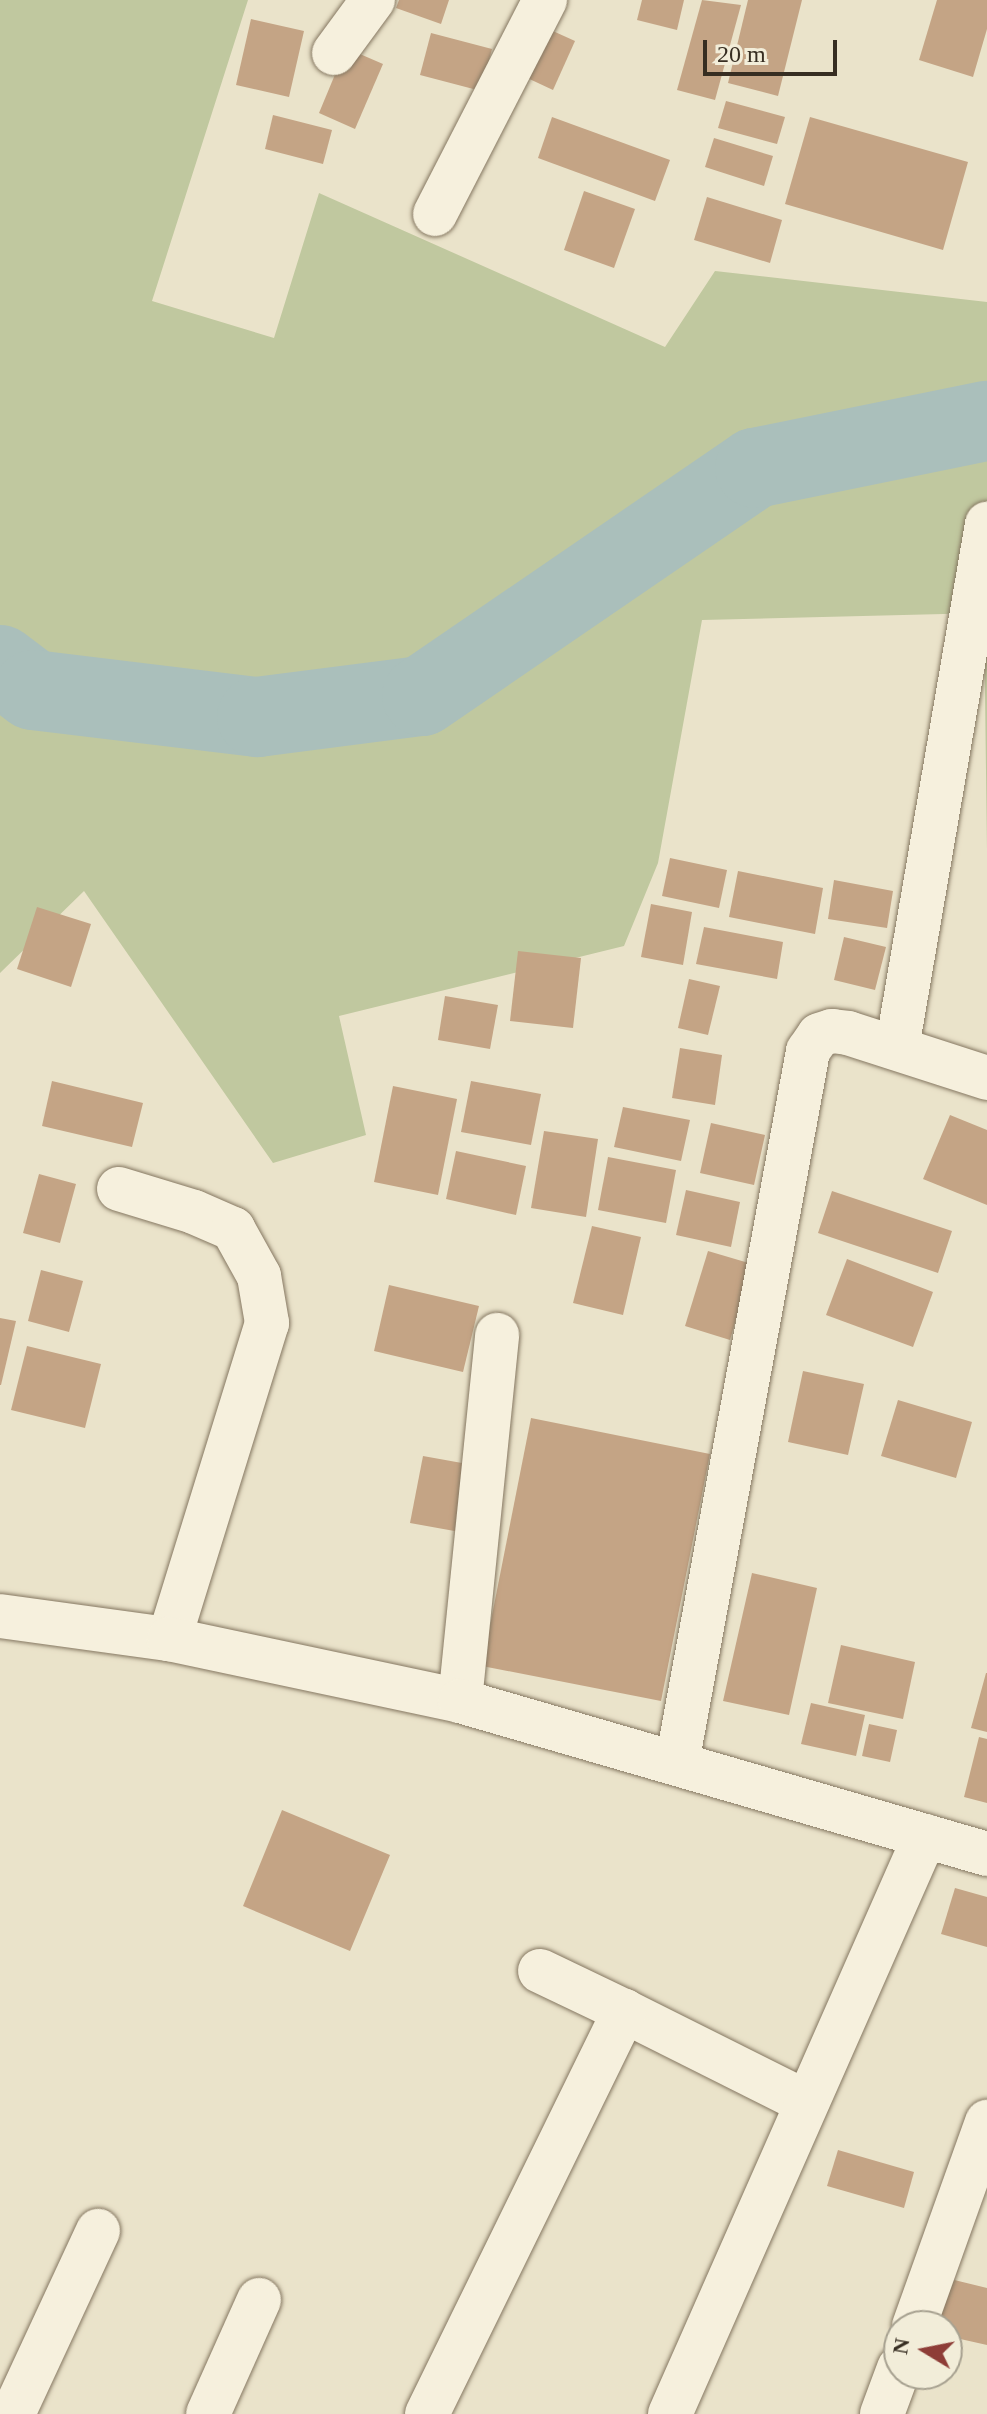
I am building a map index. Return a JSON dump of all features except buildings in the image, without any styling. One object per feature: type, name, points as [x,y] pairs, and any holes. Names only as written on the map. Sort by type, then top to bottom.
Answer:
[{"type":"street","points":[[334,53],[373,0]]},
{"type":"street","points":[[435,214],[545,0]]},
{"type":"street","points":[[897,1048],[987,524]]},
{"type":"street","points":[[677,1763],[808,1051],[819,1035],[832,1031],[897,1048],[987,1078]]},
{"type":"street","points":[[119,1189],[194,1212],[233,1229],[259,1276],[267,1323],[169,1639]]},
{"type":"street","points":[[460,1701],[497,1335]]},
{"type":"street","points":[[0,1616],[169,1639],[460,1701],[987,1854]]},
{"type":"street","points":[[670,2414],[925,1836]]},
{"type":"street","points":[[540,1971],[806,2102]]},
{"type":"street","points":[[427,2414],[624,2011]]},
{"type":"street","points":[[920,2310],[987,2122]]},
{"type":"street","points":[[13,2414],[98,2231]]},
{"type":"street","points":[[208,2414],[259,2300]]},
{"type":"street","points":[[882,2414],[891,2390]]},
{"type":"green space","points":[[0,0],[248,0],[152,301],[274,338],[319,193],[665,347],[715,271],[987,302],[987,851],[984,613],[702,620],[658,863],[624,946],[339,1016],[366,1135],[273,1163],[84,891],[0,973]]},
{"type":"waterway","points":[[0,665],[33,690],[257,717],[422,696],[755,468],[987,421]]}]
